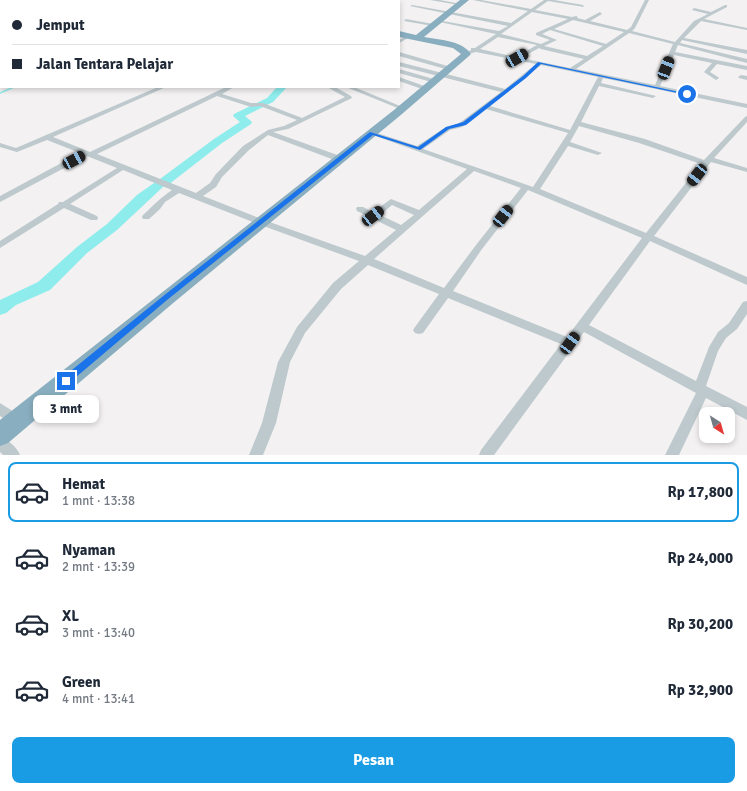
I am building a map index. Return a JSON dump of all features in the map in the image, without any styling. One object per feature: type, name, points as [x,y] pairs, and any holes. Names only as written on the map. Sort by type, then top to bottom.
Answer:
[{"type":"highway","points":[[406,34],[435,23],[462,2]]},
{"type":"highway","points":[[406,34],[466,50]]},
{"type":"highway","points":[[0,435],[165,298],[372,133],[439,77],[466,50]]},
{"type":"street","points":[[432,0],[462,2]]},
{"type":"street","points":[[475,0],[574,18],[586,23],[630,31],[747,61]]},
{"type":"street","points":[[466,50],[500,34],[547,0],[583,6]]},
{"type":"street","points":[[572,69],[630,31],[641,15],[647,0]]},
{"type":"street","points":[[412,6],[512,25]]},
{"type":"street","points":[[499,9],[507,6]]},
{"type":"street","points":[[657,87],[676,44],[696,22],[726,6]]},
{"type":"street","points":[[694,9],[713,14]]},
{"type":"street","points":[[517,58],[532,49],[554,40],[538,35],[582,14]]},
{"type":"street","points":[[586,23],[600,14]]},
{"type":"street","points":[[525,15],[543,18]]},
{"type":"street","points":[[701,20],[747,29]]},
{"type":"street","points":[[406,34],[435,23],[500,34],[588,58]]},
{"type":"street","points":[[550,29],[608,46]]},
{"type":"street","points":[[642,40],[646,35]]},
{"type":"street","points":[[681,39],[747,52]]},
{"type":"street","points":[[466,50],[517,58],[747,106]]},
{"type":"street","points":[[672,53],[747,68]]},
{"type":"street","points":[[400,55],[439,77]]},
{"type":"street","points":[[716,61],[707,72],[716,78]]},
{"type":"street","points":[[418,149],[448,128],[464,124],[540,63]]},
{"type":"street","points":[[400,64],[439,77]]},
{"type":"street","points":[[400,71],[439,77],[506,91]]},
{"type":"street","points":[[419,330],[446,292],[566,143],[570,132],[602,75]]},
{"type":"street","points":[[400,79],[439,77]]},
{"type":"street","points":[[598,84],[652,96]]},
{"type":"street","points":[[0,145],[17,150],[161,88]]},
{"type":"street","points":[[0,199],[88,154],[229,88]]},
{"type":"street","points":[[197,196],[211,187],[246,148],[268,133],[273,130],[286,128],[349,98],[333,88]]},
{"type":"street","points":[[352,88],[402,108]]},
{"type":"street","points":[[217,94],[251,105],[261,104],[302,120]]},
{"type":"street","points":[[484,108],[570,132]]},
{"type":"street","points":[[486,455],[648,237],[708,161],[747,119]]},
{"type":"street","points":[[576,123],[708,161],[747,170]]},
{"type":"street","points":[[268,133],[340,159]]},
{"type":"street","points":[[372,133],[530,189],[648,237],[747,281]]},
{"type":"street","points":[[46,137],[261,222],[366,260],[570,343]]},
{"type":"street","points":[[566,143],[598,153]]},
{"type":"street","points":[[0,245],[62,204],[123,167]]},
{"type":"street","points":[[256,455],[269,423],[284,362],[301,330],[337,286],[473,168]]},
{"type":"street","points":[[146,217],[162,200],[179,189]]},
{"type":"street","points":[[373,216],[391,202],[420,214]]},
{"type":"street","points":[[62,204],[94,218]]},
{"type":"street","points":[[360,209],[402,229]]},
{"type":"street","points":[[672,455],[701,390],[713,350],[722,335],[733,326],[747,305]]},
{"type":"street","points":[[582,326],[747,414]]},
{"type":"street","points":[[0,409],[17,421]]},
{"type":"street","points":[[0,443],[13,455]]},
{"type":"waterway","points":[[0,93],[12,88]]},
{"type":"waterway","points":[[164,182],[218,141],[247,122],[238,116],[270,100],[281,88]]},
{"type":"waterway","points":[[0,309],[10,301],[44,286],[82,250],[112,227],[142,198],[158,186]]},
{"type":"route","points":[[66,381],[165,298],[372,133],[418,149],[448,128],[464,124],[540,63],[687,94]]}]
